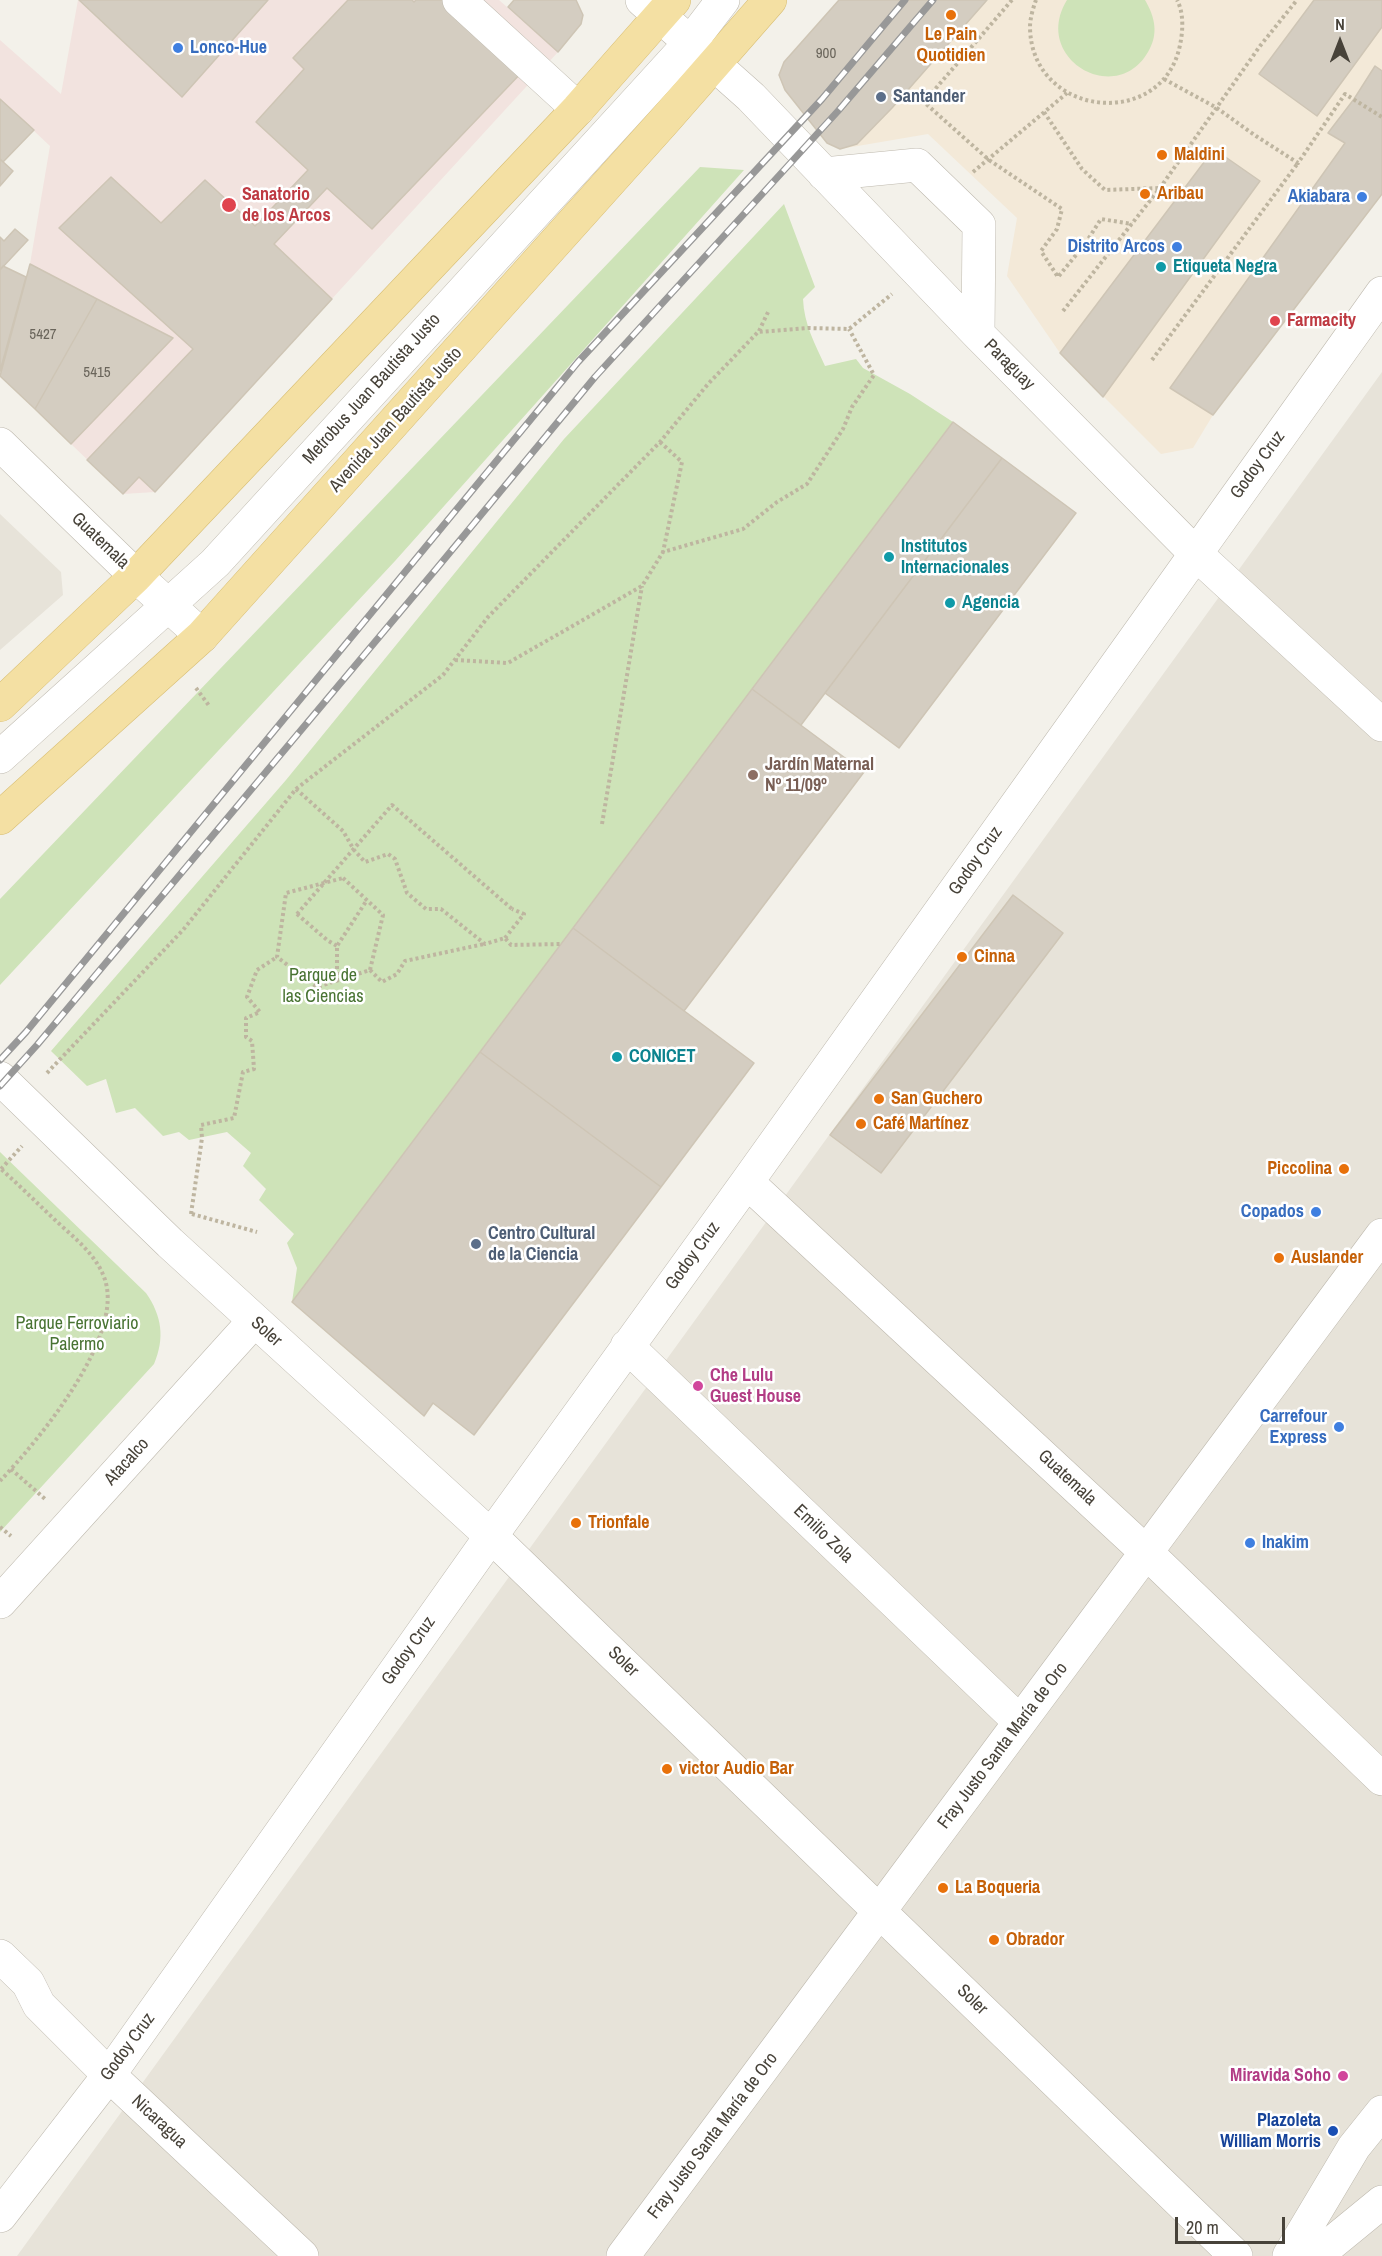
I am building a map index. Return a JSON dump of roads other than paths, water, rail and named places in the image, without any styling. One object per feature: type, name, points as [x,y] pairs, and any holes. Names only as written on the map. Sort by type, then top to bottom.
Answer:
[{"type":"main road","name":"Avenida Juan Bautista Justo","points":[[0,818],[202,636],[770,0]]},
{"type":"main road","points":[[0,705],[136,576],[578,109],[658,5]]},
{"type":"street","points":[[459,0],[578,109]]},
{"type":"street","name":"Metrobus Juan Bautista Justo","points":[[0,757],[215,563],[690,43],[723,0]]},
{"type":"street","name":"Paraguay","points":[[658,5],[690,43],[751,98],[978,334],[1195,553],[1382,725]]},
{"type":"street","points":[[824,174],[917,165],[979,225],[978,334]]},
{"type":"street","name":"Godoy Cruz","points":[[0,2216],[109,2075],[491,1536],[747,1182],[1382,293]]},
{"type":"street","name":"Guatemala","points":[[0,444],[136,576],[202,636]]},
{"type":"street","name":"Soler","points":[[0,1078],[170,1243],[491,1536],[1236,2256]]},
{"type":"street","name":"Guatemala","points":[[747,1182],[1147,1552],[1382,1779]]},
{"type":"street","name":"Fray Justo Santa María de Oro","points":[[623,2256],[1382,1235]]},
{"type":"street","name":"Atacalco","points":[[0,1602],[254,1321]]},
{"type":"street","name":"Emilio Zola","points":[[627,1346],[1020,1722]]},
{"type":"street","name":"Nicaragua","points":[[0,1956],[28,1983],[39,2005],[109,2075],[302,2256]]},
{"type":"street","points":[[1289,2256],[1354,2147],[1382,2112]]},
{"type":"street","points":[[1316,2256],[1382,2202]]},
{"type":"railway","points":[[0,1060],[26,1032],[578,362],[822,99],[905,0]]},
{"type":"railway","points":[[0,1086],[37,1045],[595,377],[838,111],[933,0]]},
{"type":"place","name":"Le Pain Quotidien","points":[[951,15]]},
{"type":"place","name":"Lonco-Hue","points":[[178,48]]},
{"type":"place","name":"Santander","points":[[881,97]]},
{"type":"place","name":"Maldini","points":[[1162,155]]},
{"type":"place","name":"Aribau","points":[[1145,194]]},
{"type":"place","name":"Akiabara","points":[[1362,197]]},
{"type":"place","name":"Sanatorio de los Arcos","points":[[229,205]]},
{"type":"place","name":"Distrito Arcos","points":[[1177,247]]},
{"type":"place","name":"Etiqueta Negra","points":[[1161,267]]},
{"type":"place","name":"Farmacity","points":[[1275,321]]},
{"type":"place","name":"Institutos Internacionales","points":[[889,557]]},
{"type":"place","name":"Agencia","points":[[950,603]]},
{"type":"place","name":"Jardín Maternal Nº 11/09º","points":[[753,775]]},
{"type":"place","name":"Cinna","points":[[962,957]]},
{"type":"place","name":"CONICET","points":[[617,1057]]},
{"type":"place","name":"San Guchero","points":[[879,1099]]},
{"type":"place","name":"Café Martínez","points":[[861,1124]]},
{"type":"place","name":"Piccolina","points":[[1344,1169]]},
{"type":"place","name":"Copados","points":[[1316,1212]]},
{"type":"place","name":"Centro Cultural de la Ciencia","points":[[476,1244]]},
{"type":"place","name":"Auslander","points":[[1279,1258]]},
{"type":"place","name":"Che Lulu Guest House","points":[[698,1386]]},
{"type":"place","name":"Carrefour Express","points":[[1339,1427]]},
{"type":"place","name":"Trionfale","points":[[576,1523]]},
{"type":"place","name":"Inakim","points":[[1250,1543]]},
{"type":"place","name":"victor Audio Bar","points":[[667,1769]]},
{"type":"place","name":"La Boqueria","points":[[943,1888]]},
{"type":"place","name":"Obrador","points":[[994,1940]]},
{"type":"place","name":"Miravida Soho","points":[[1343,2076]]},
{"type":"place","name":"Plazoleta William Morris","points":[[1333,2131]]},
{"type":"park label","name":"Parque de las Ciencias","points":[[323,986]]},
{"type":"park label","name":"Parque Ferroviario Palermo","points":[[77,1334]]}]
